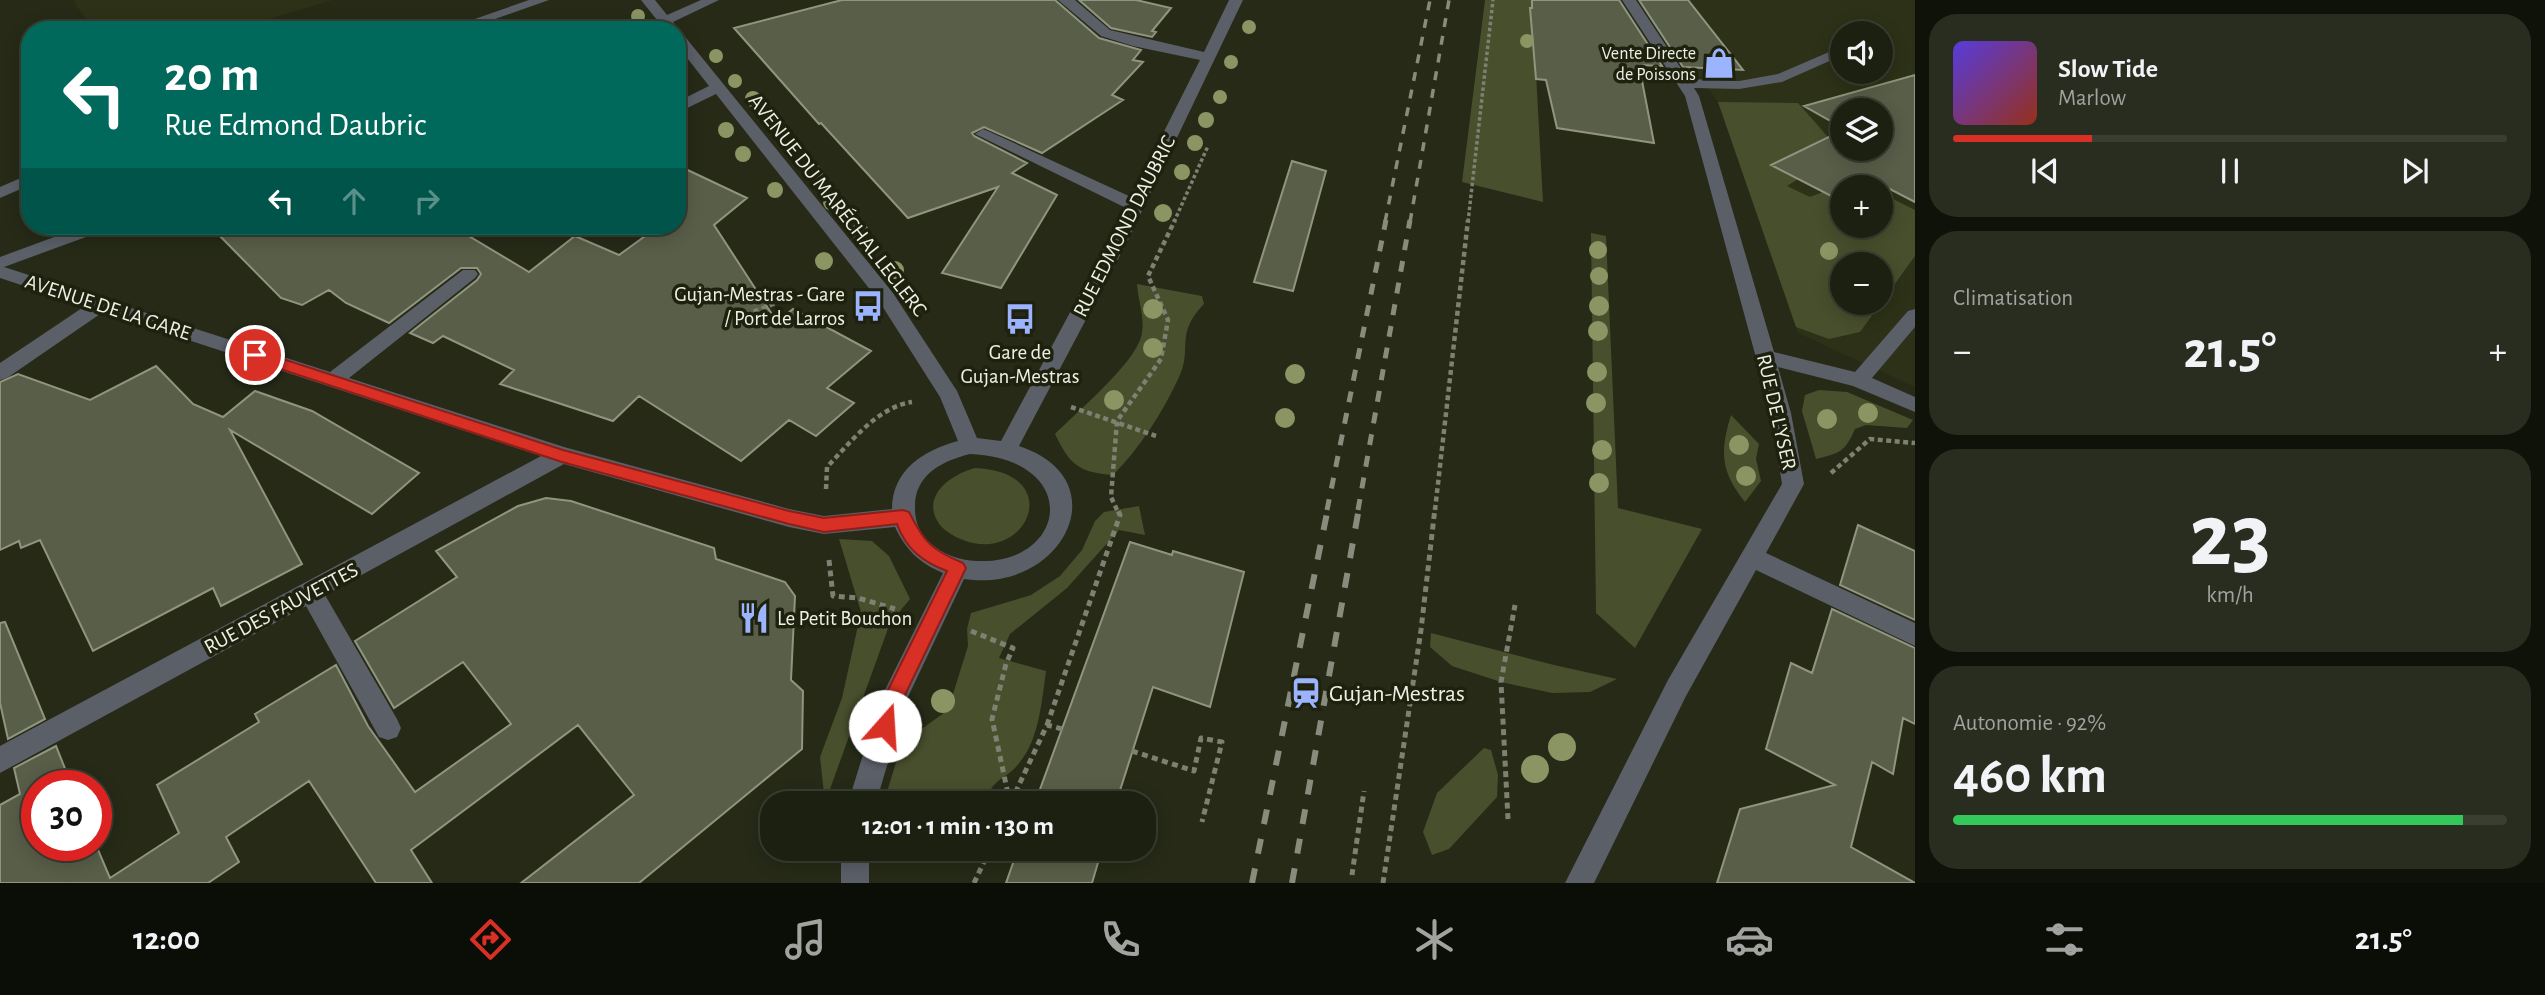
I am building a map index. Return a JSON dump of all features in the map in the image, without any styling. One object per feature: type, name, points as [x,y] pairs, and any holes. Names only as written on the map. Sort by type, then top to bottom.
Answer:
[{"type":"street","points":[[478,21],[542,0]]},
{"type":"street","points":[[648,0],[665,21]]},
{"type":"street","points":[[677,21],[712,0]]},
{"type":"street","points":[[1065,0],[1077,5],[1098,29],[1137,42],[1208,57]]},
{"type":"street","name":"RUE EDMOND DAUBRIC","points":[[1007,449],[1136,206],[1236,0]]},
{"type":"street","name":"RUE DE L'YSER","points":[[1579,883],[1677,688],[1793,484],[1781,413],[1692,96],[1629,0]]},
{"type":"street","name":"AVENUE DU MARÉCHAL LECLERC","points":[[686,56],[718,87],[879,289],[950,396],[970,446]]},
{"type":"street","points":[[1683,83],[1740,85],[1782,78],[1830,56]]},
{"type":"street","points":[[686,103],[718,87]]},
{"type":"street","points":[[983,134],[1136,206]]},
{"type":"street","points":[[0,193],[21,183]]},
{"type":"street","points":[[0,263],[75,235]]},
{"type":"street","name":"AVENUE DE LA GARE","points":[[0,272],[562,456],[824,525],[903,517]]},
{"type":"street","points":[[332,381],[469,274]]},
{"type":"street","points":[[0,373],[100,305]]},
{"type":"street","points":[[1859,380],[1915,315]]},
{"type":"street","points":[[1765,357],[1859,380],[1915,405]]},
{"type":"street","points":[[970,446],[1007,449],[1042,468],[1055,483],[1060,499],[1061,517],[1055,534],[1043,550],[1004,569],[980,571],[957,568],[937,560],[920,548],[909,533],[903,517],[903,496],[912,478],[927,462],[947,452],[970,446]]},
{"type":"street","name":"RUE DES FAUVETTES","points":[[0,760],[562,456]]},
{"type":"street","points":[[1752,557],[1915,635]]},
{"type":"street","points":[[865,791],[892,700],[957,568]]},
{"type":"street","points":[[311,592],[388,728]]},
{"type":"street","points":[[855,861],[855,883]]},
{"type":"path","points":[[1383,883],[1421,630],[1493,0]]},
{"type":"path","points":[[1016,791],[1047,724],[1120,515],[1111,497],[1117,421],[1161,359],[1168,320],[1148,276],[1210,142]]},
{"type":"path","points":[[738,318],[788,298],[879,289]]},
{"type":"path","points":[[1793,484],[1830,474],[1870,439],[1915,443]]},
{"type":"path","points":[[1508,819],[1501,682],[1515,605]]},
{"type":"path","points":[[1047,724],[1062,729]]},
{"type":"path","points":[[1132,751],[1194,772],[1201,738],[1222,742],[1202,822]]},
{"type":"path","points":[[1352,875],[1364,791]]},
{"type":"path","points":[[974,883],[984,861]]},
{"type":"shaded area","points":[[333,0],[262,21],[87,21],[73,1]]},
{"type":"shaded area","points":[[1485,0],[1532,0],[1543,202],[1462,182]]},
{"type":"shaded area","points":[[1642,0],[1915,0],[1915,387],[1798,333],[1718,102]]},
{"type":"shaded area","points":[[1718,102],[1798,103],[1828,137],[1771,165],[1798,179],[1787,186],[1810,197],[1823,192],[1830,196],[1830,238],[1893,238],[1893,199],[1915,210],[1915,256],[1893,286],[1893,252],[1830,252],[1830,315],[1872,315],[1860,332],[1829,339],[1796,327]]},
{"type":"shaded area","points":[[1591,233],[1606,236],[1618,508],[1702,529],[1635,648],[1596,613]]},
{"type":"shaded area","points":[[1137,284],[1202,296],[1204,304],[1189,324],[1185,358],[1179,377],[1150,429],[1113,475],[1091,472],[1071,460],[1055,434],[1116,374],[1136,348],[1143,324]]},
{"type":"shaded area","points":[[1819,390],[1847,392],[1913,420],[1907,428],[1866,425],[1855,429],[1841,450],[1816,459],[1802,411],[1805,395]]},
{"type":"shaded area","points":[[1731,415],[1759,444],[1756,459],[1761,481],[1745,502],[1731,480],[1724,460],[1725,439]]},
{"type":"shaded area","points":[[975,468],[1004,473],[1021,484],[1029,499],[1028,515],[1019,529],[1005,540],[986,544],[963,540],[945,530],[934,515],[933,505],[941,488],[956,476]]},
{"type":"shaded area","points":[[1139,506],[1145,535],[1119,530],[1067,588],[1010,634],[999,658],[1046,671],[1036,731],[1020,762],[990,791],[887,791],[902,743],[948,710],[968,646],[967,629],[971,613],[1031,595],[1060,576],[1082,550],[1095,521],[1104,512]]},
{"type":"shaded area","points":[[839,539],[872,541],[889,556],[910,599],[890,623],[829,791],[824,791],[820,757],[842,698],[861,612]]},
{"type":"shaded area","points":[[1431,633],[1617,679],[1590,692],[1552,693],[1501,682],[1452,666],[1430,647]]},
{"type":"shaded area","points":[[1484,748],[1491,750],[1498,775],[1497,797],[1449,849],[1432,855],[1423,832],[1437,793]]},
{"type":"building","points":[[842,0],[1055,0],[1099,38],[1141,50],[1133,60],[1143,62],[1112,95],[1123,100],[1042,153],[984,127],[972,133],[1027,163],[1012,173],[1057,195],[1001,288],[942,273],[998,187],[908,218],[821,123],[819,124],[734,28]]},
{"type":"building","points":[[1079,0],[1136,0],[1171,8],[1152,31],[1156,32],[1152,37],[1111,28]]},
{"type":"building","points":[[1532,0],[1619,0],[1662,66],[1639,65],[1654,143],[1557,128],[1546,80],[1536,79],[1530,8]]},
{"type":"building","points":[[1639,0],[1688,0],[1743,70],[1683,67]]},
{"type":"building","points":[[1915,75],[1915,202],[1893,191],[1893,175],[1830,175],[1830,195],[1771,165],[1830,136],[1830,161],[1893,161],[1893,98],[1833,98],[1883,84],[1893,84],[1893,81]]},
{"type":"building","points":[[1830,99],[1830,121],[1804,106]]},
{"type":"building","points":[[1292,161],[1326,171],[1293,291],[1254,282]]},
{"type":"building","points":[[686,169],[747,198],[714,225],[777,322],[793,309],[871,351],[827,388],[854,403],[816,436],[789,420],[741,461],[639,396],[613,421],[500,384],[514,370],[443,336],[433,343],[410,333],[477,280],[481,274],[477,268],[461,268],[389,323],[346,303],[329,290],[302,305],[281,298],[219,235],[467,235],[529,272],[575,236],[619,255],[647,235],[686,235]]},
{"type":"building","points":[[156,366],[193,404],[223,417],[255,391],[312,411],[419,473],[372,514],[230,430],[302,564],[221,606],[213,588],[93,651],[40,540],[21,548],[19,541],[0,550],[0,382],[18,374],[90,400]]},
{"type":"building","points":[[546,498],[571,501],[714,548],[716,559],[785,582],[795,596],[791,680],[803,691],[802,749],[639,883],[521,883],[634,795],[578,725],[411,850],[432,883],[376,883],[309,781],[226,837],[239,862],[208,883],[0,883],[0,805],[20,794],[14,768],[56,746],[66,770],[21,770],[21,861],[103,861],[110,878],[179,833],[157,785],[259,722],[255,714],[336,665],[368,726],[415,792],[511,724],[463,662],[394,708],[355,641],[457,577],[436,551],[518,506]]},
{"type":"building","points":[[1858,525],[1915,551],[1915,620],[1840,585]]},
{"type":"building","points":[[1130,542],[1172,555],[1173,551],[1244,572],[1210,707],[1153,687],[1120,791],[1039,791]]},
{"type":"building","points":[[1832,609],[1915,648],[1915,724],[1903,718],[1893,774],[1872,762],[1851,847],[1915,883],[1717,883],[1740,809],[1835,785],[1766,749],[1791,663],[1812,673]]},
{"type":"building","points":[[5,622],[45,719],[8,739],[0,703],[0,623]]},
{"type":"building","points":[[1014,861],[1098,861],[1092,883],[1006,883]]},
{"type":"railway","points":[[1385,222],[1430,0]]},
{"type":"railway","points":[[1410,222],[1449,0]]},
{"type":"railway","points":[[1327,510],[1386,220]]},
{"type":"railway","points":[[1358,510],[1410,220]]},
{"type":"railway","points":[[1252,883],[1328,508]]},
{"type":"railway","points":[[1292,883],[1359,508]]},
{"type":"place","name":"Vente Directe de Poissons","points":[[1719,63]]},
{"type":"place","name":"Gujan-Mestras - Gare / Port de Larros","points":[[868,306]]},
{"type":"place","name":"Gare de Gujan-Mestras","points":[[1020,319]]},
{"type":"place","name":"Le Petit Bouchon","points":[[754,618]]},
{"type":"place","name":"Gujan-Mestras","points":[[1306,693]]},
{"type":"route","points":[[255,355],[562,456],[789,518],[824,525],[903,517],[909,533],[920,548],[937,560],[957,568],[892,700],[885,726]]}]
